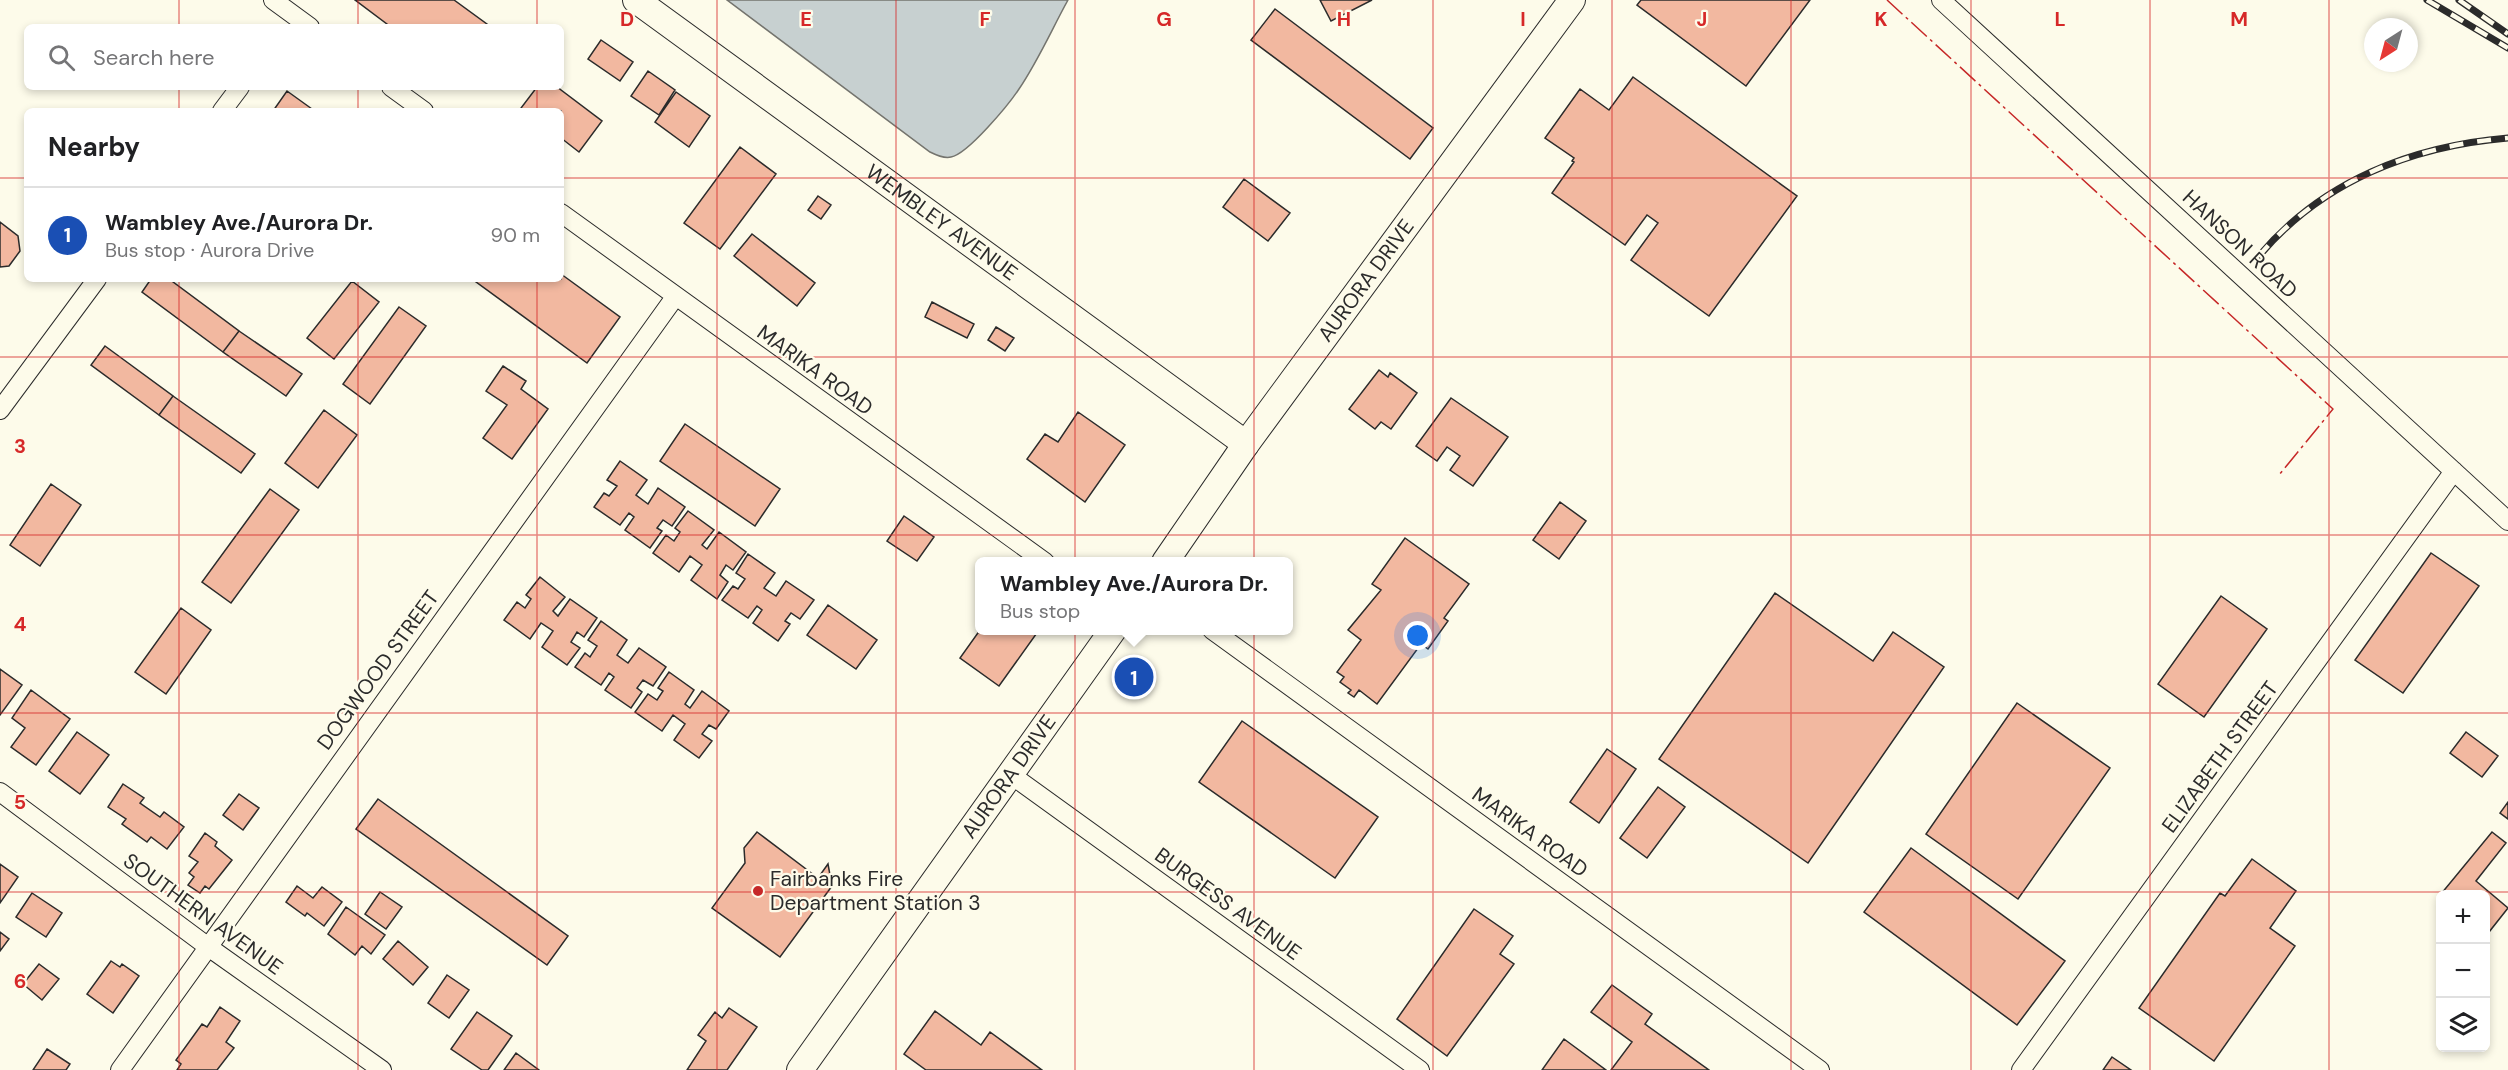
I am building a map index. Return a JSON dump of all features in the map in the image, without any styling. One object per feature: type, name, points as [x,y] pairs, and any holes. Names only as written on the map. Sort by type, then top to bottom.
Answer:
[{"type":"street","points":[[273,0],[289,21]]},
{"type":"street","name":"WEMBLEY AVENUE","points":[[636,0],[1246,444]]},
{"type":"street","name":"AURORA DRIVE","points":[[1169,557],[1246,444],[1572,0]]},
{"type":"street","name":"HANSON ROAD","points":[[1941,0],[2508,521]]},
{"type":"street","points":[[224,108],[238,90]]},
{"type":"street","points":[[395,90],[420,108]]},
{"type":"street","name":"MARIKA ROAD","points":[[564,215],[1039,557]]},
{"type":"street","points":[[0,410],[95,282]]},
{"type":"street","name":"DOGWOOD STREET","points":[[120,1070],[675,297]]},
{"type":"street","name":"ELIZABETH STREET","points":[[2021,1070],[2454,471]]},
{"type":"street","name":"AURORA DRIVE","points":[[800,1070],[1109,635]]},
{"type":"street","name":"MARIKA ROAD","points":[[1219,635],[1820,1070]]},
{"type":"street","name":"BURGESS AVENUE","points":[[1010,774],[1420,1070]]},
{"type":"street","name":"SOUTHERN AVENUE","points":[[0,792],[207,946],[382,1070]]},
{"type":"shaded area","points":[[727,0],[1068,0],[1014,96],[988,127],[967,147],[958,154],[946,157],[930,152]]},
{"type":"building","points":[[355,0],[454,0],[487,24],[387,24]]},
{"type":"building","points":[[1320,0],[1372,0],[1331,21]]},
{"type":"building","points":[[1641,0],[1810,0],[1746,86],[1637,5]]},
{"type":"building","points":[[1275,9],[1433,128],[1410,159],[1251,40]]},
{"type":"building","points":[[601,40],[633,62],[620,81],[588,59]]},
{"type":"building","points":[[648,71],[675,90],[659,115],[631,96]]},
{"type":"building","points":[[1633,77],[1797,196],[1709,316],[1631,260],[1658,223],[1647,215],[1625,245],[1552,193],[1574,162],[1572,161],[1574,158],[1545,138],[1580,89],[1609,110]]},
{"type":"building","points":[[535,90],[561,90],[602,121],[579,152],[564,140],[564,108],[521,108]]},
{"type":"building","points":[[287,91],[311,108],[275,108]]},
{"type":"building","points":[[676,92],[710,116],[689,147],[655,122]]},
{"type":"building","points":[[740,147],[776,174],[720,249],[684,223]]},
{"type":"building","points":[[1244,179],[1290,213],[1268,241],[1223,207]]},
{"type":"building","points":[[818,196],[831,205],[821,219],[808,210]]},
{"type":"building","points":[[0,222],[18,236],[20,251],[9,266],[0,267]]},
{"type":"building","points":[[752,234],[815,283],[797,306],[734,256]]},
{"type":"building","points":[[564,276],[620,317],[587,363],[476,282],[564,282]]},
{"type":"building","points":[[149,282],[173,282],[239,331],[223,352],[142,292]]},
{"type":"building","points":[[351,282],[379,302],[334,359],[307,338]]},
{"type":"building","points":[[932,302],[974,324],[967,338],[925,317]]},
{"type":"building","points":[[399,307],[426,326],[370,404],[343,384]]},
{"type":"building","points":[[996,327],[1014,338],[1005,351],[988,340]]},
{"type":"building","points":[[239,331],[302,374],[286,396],[223,352]]},
{"type":"building","points":[[105,346],[173,396],[159,415],[91,365]]},
{"type":"building","points":[[503,366],[526,381],[521,389],[548,409],[512,459],[483,438],[507,405],[486,391]]},
{"type":"building","points":[[1379,370],[1388,377],[1390,373],[1417,393],[1391,429],[1381,422],[1375,429],[1349,409]]},
{"type":"building","points":[[173,396],[255,454],[241,473],[159,415]]},
{"type":"building","points":[[1451,398],[1508,437],[1473,486],[1450,470],[1460,456],[1447,447],[1437,461],[1416,446]]},
{"type":"building","points":[[324,410],[357,435],[318,488],[285,463]]},
{"type":"building","points":[[1078,412],[1125,445],[1085,502],[1027,459],[1045,434],[1058,442]]},
{"type":"building","points":[[685,424],[780,489],[755,526],[660,461]]},
{"type":"building","points":[[620,461],[647,480],[636,495],[648,504],[658,488],[685,507],[672,526],[663,520],[657,528],[662,531],[650,548],[625,530],[634,517],[629,513],[620,525],[594,507],[604,493],[609,496],[617,486],[607,480]]},
{"type":"building","points":[[51,484],[81,505],[40,566],[10,545]]},
{"type":"building","points":[[270,489],[299,510],[231,603],[202,582]]},
{"type":"building","points":[[1560,502],[1586,521],[1559,559],[1533,540]]},
{"type":"building","points":[[688,511],[714,530],[702,545],[707,549],[719,532],[746,552],[733,570],[726,565],[720,575],[728,582],[717,599],[691,580],[702,565],[690,556],[679,572],[653,553],[666,535],[674,541],[680,532],[675,528]]},
{"type":"building","points":[[904,516],[934,537],[917,561],[887,541]]},
{"type":"building","points":[[1405,538],[1469,584],[1444,618],[1448,621],[1428,649],[1421,644],[1377,704],[1359,690],[1354,697],[1348,693],[1351,690],[1340,682],[1344,677],[1337,672],[1361,640],[1348,630],[1381,590],[1372,584]]},
{"type":"building","points":[[2431,553],[2479,586],[2403,693],[2355,660]]},
{"type":"building","points":[[748,554],[775,573],[764,588],[776,596],[786,581],[814,600],[800,619],[791,613],[785,621],[790,624],[778,641],[753,623],[762,610],[757,606],[748,618],[722,600],[733,586],[738,589],[745,579],[736,573]]},
{"type":"building","points":[[540,577],[565,597],[553,611],[558,616],[570,599],[597,618],[584,637],[577,632],[571,642],[580,648],[567,665],[542,647],[553,631],[541,623],[530,639],[504,620],[517,602],[525,608],[531,599],[526,595]]},
{"type":"building","points":[[1775,593],[1873,661],[1893,632],[1944,667],[1808,863],[1659,759]]},
{"type":"building","points":[[2221,596],[2267,629],[2204,717],[2158,684]]},
{"type":"building","points":[[828,605],[877,640],[856,669],[807,635]]},
{"type":"building","points":[[181,608],[211,630],[166,694],[135,672]]},
{"type":"building","points":[[601,621],[627,640],[617,655],[628,663],[639,648],[666,667],[653,686],[643,680],[637,688],[642,692],[631,708],[605,690],[614,677],[609,673],[601,685],[575,667],[585,653],[590,657],[597,646],[588,640]]},
{"type":"building","points":[[976,635],[1035,635],[999,686],[960,658]]},
{"type":"building","points":[[0,669],[22,685],[0,715]]},
{"type":"building","points":[[669,672],[694,690],[685,704],[690,708],[702,691],[729,711],[716,729],[709,725],[702,734],[712,741],[699,758],[674,740],[685,724],[673,715],[662,731],[635,712],[648,694],[657,700],[663,691],[658,688]]},
{"type":"building","points":[[31,690],[70,719],[36,765],[11,747],[25,728],[12,718]]},
{"type":"building","points":[[2017,703],[2110,768],[2018,899],[1926,834]]},
{"type":"building","points":[[1242,721],[1378,817],[1335,878],[1199,782]]},
{"type":"building","points":[[77,732],[109,755],[80,794],[49,771]]},
{"type":"building","points":[[2466,732],[2498,756],[2482,777],[2450,753]]},
{"type":"building","points":[[1607,749],[1636,769],[1599,823],[1570,802]]},
{"type":"building","points":[[123,784],[144,798],[140,803],[160,817],[164,812],[184,827],[167,849],[151,837],[147,842],[122,824],[126,819],[108,807]]},
{"type":"building","points":[[1658,787],[1685,807],[1647,858],[1620,838]]},
{"type":"building","points":[[239,794],[259,808],[243,830],[223,815]]},
{"type":"building","points":[[378,799],[568,936],[547,965],[356,829]]},
{"type":"building","points":[[2508,802],[2508,819],[2500,813]]},
{"type":"building","points":[[757,832],[818,878],[828,864],[832,886],[780,957],[712,908],[745,863],[744,848]]},
{"type":"building","points":[[2492,832],[2506,843],[2476,881],[2487,890],[2444,890]]},
{"type":"building","points":[[205,833],[217,842],[215,846],[232,860],[209,889],[205,886],[200,893],[188,885],[194,877],[189,873],[198,862],[189,856]]},
{"type":"building","points":[[1911,848],[2065,961],[2017,1025],[1864,912]]},
{"type":"building","points":[[2252,859],[2296,891],[2270,928],[2295,946],[2214,1061],[2139,1008],[2220,893],[2225,896]]},
{"type":"building","points":[[0,864],[18,877],[0,903]]},
{"type":"building","points":[[297,886],[313,898],[322,887],[342,902],[324,926],[307,913],[305,916],[286,902]]},
{"type":"building","points":[[380,892],[402,907],[386,929],[365,914]]},
{"type":"building","points":[[32,893],[62,913],[46,937],[16,917]]},
{"type":"building","points":[[2490,893],[2508,908],[2490,931]]},
{"type":"building","points":[[346,907],[385,935],[371,954],[362,946],[355,955],[328,934]]},
{"type":"building","points":[[1474,909],[1513,936],[1500,954],[1514,964],[1447,1056],[1397,1019]]},
{"type":"building","points":[[0,932],[9,939],[0,951]]},
{"type":"building","points":[[398,941],[428,967],[413,985],[383,959]]},
{"type":"building","points":[[111,961],[120,967],[122,964],[139,976],[113,1013],[87,994]]},
{"type":"building","points":[[39,964],[59,979],[42,1000],[23,984]]},
{"type":"building","points":[[447,975],[469,990],[449,1018],[428,1003]]},
{"type":"building","points":[[1612,985],[1652,1014],[1645,1024],[1709,1070],[1611,1070],[1632,1042],[1591,1012]]},
{"type":"building","points":[[220,1007],[240,1021],[226,1042],[234,1048],[217,1070],[177,1070],[181,1064],[176,1060],[202,1024],[207,1027]]},
{"type":"building","points":[[729,1008],[757,1027],[727,1070],[687,1070],[706,1041],[698,1035],[715,1012],[722,1018]]},
{"type":"building","points":[[935,1011],[981,1045],[990,1032],[1042,1070],[926,1070],[904,1054]]},
{"type":"building","points":[[477,1012],[512,1036],[488,1070],[482,1070],[451,1049]]},
{"type":"building","points":[[1564,1039],[1606,1070],[1542,1070]]},
{"type":"building","points":[[47,1049],[70,1064],[66,1070],[33,1070]]},
{"type":"building","points":[[516,1053],[539,1070],[504,1070]]},
{"type":"building","points":[[2112,1057],[2131,1070],[2103,1070]]},
{"type":"railway","points":[[2427,0],[2508,48]]},
{"type":"railway","points":[[2459,0],[2508,34]]},
{"type":"railway","points":[[2259,256],[2311,207],[2371,172],[2437,149],[2508,138]]},
{"type":"power","points":[[1887,0],[2333,409],[2279,475]]},
{"type":"place","name":"Wambley Ave./Aurora Dr.","points":[[1134,677]]},
{"type":"place","name":"Fairbanks Fire Department Station 3","points":[[758,891]]}]
